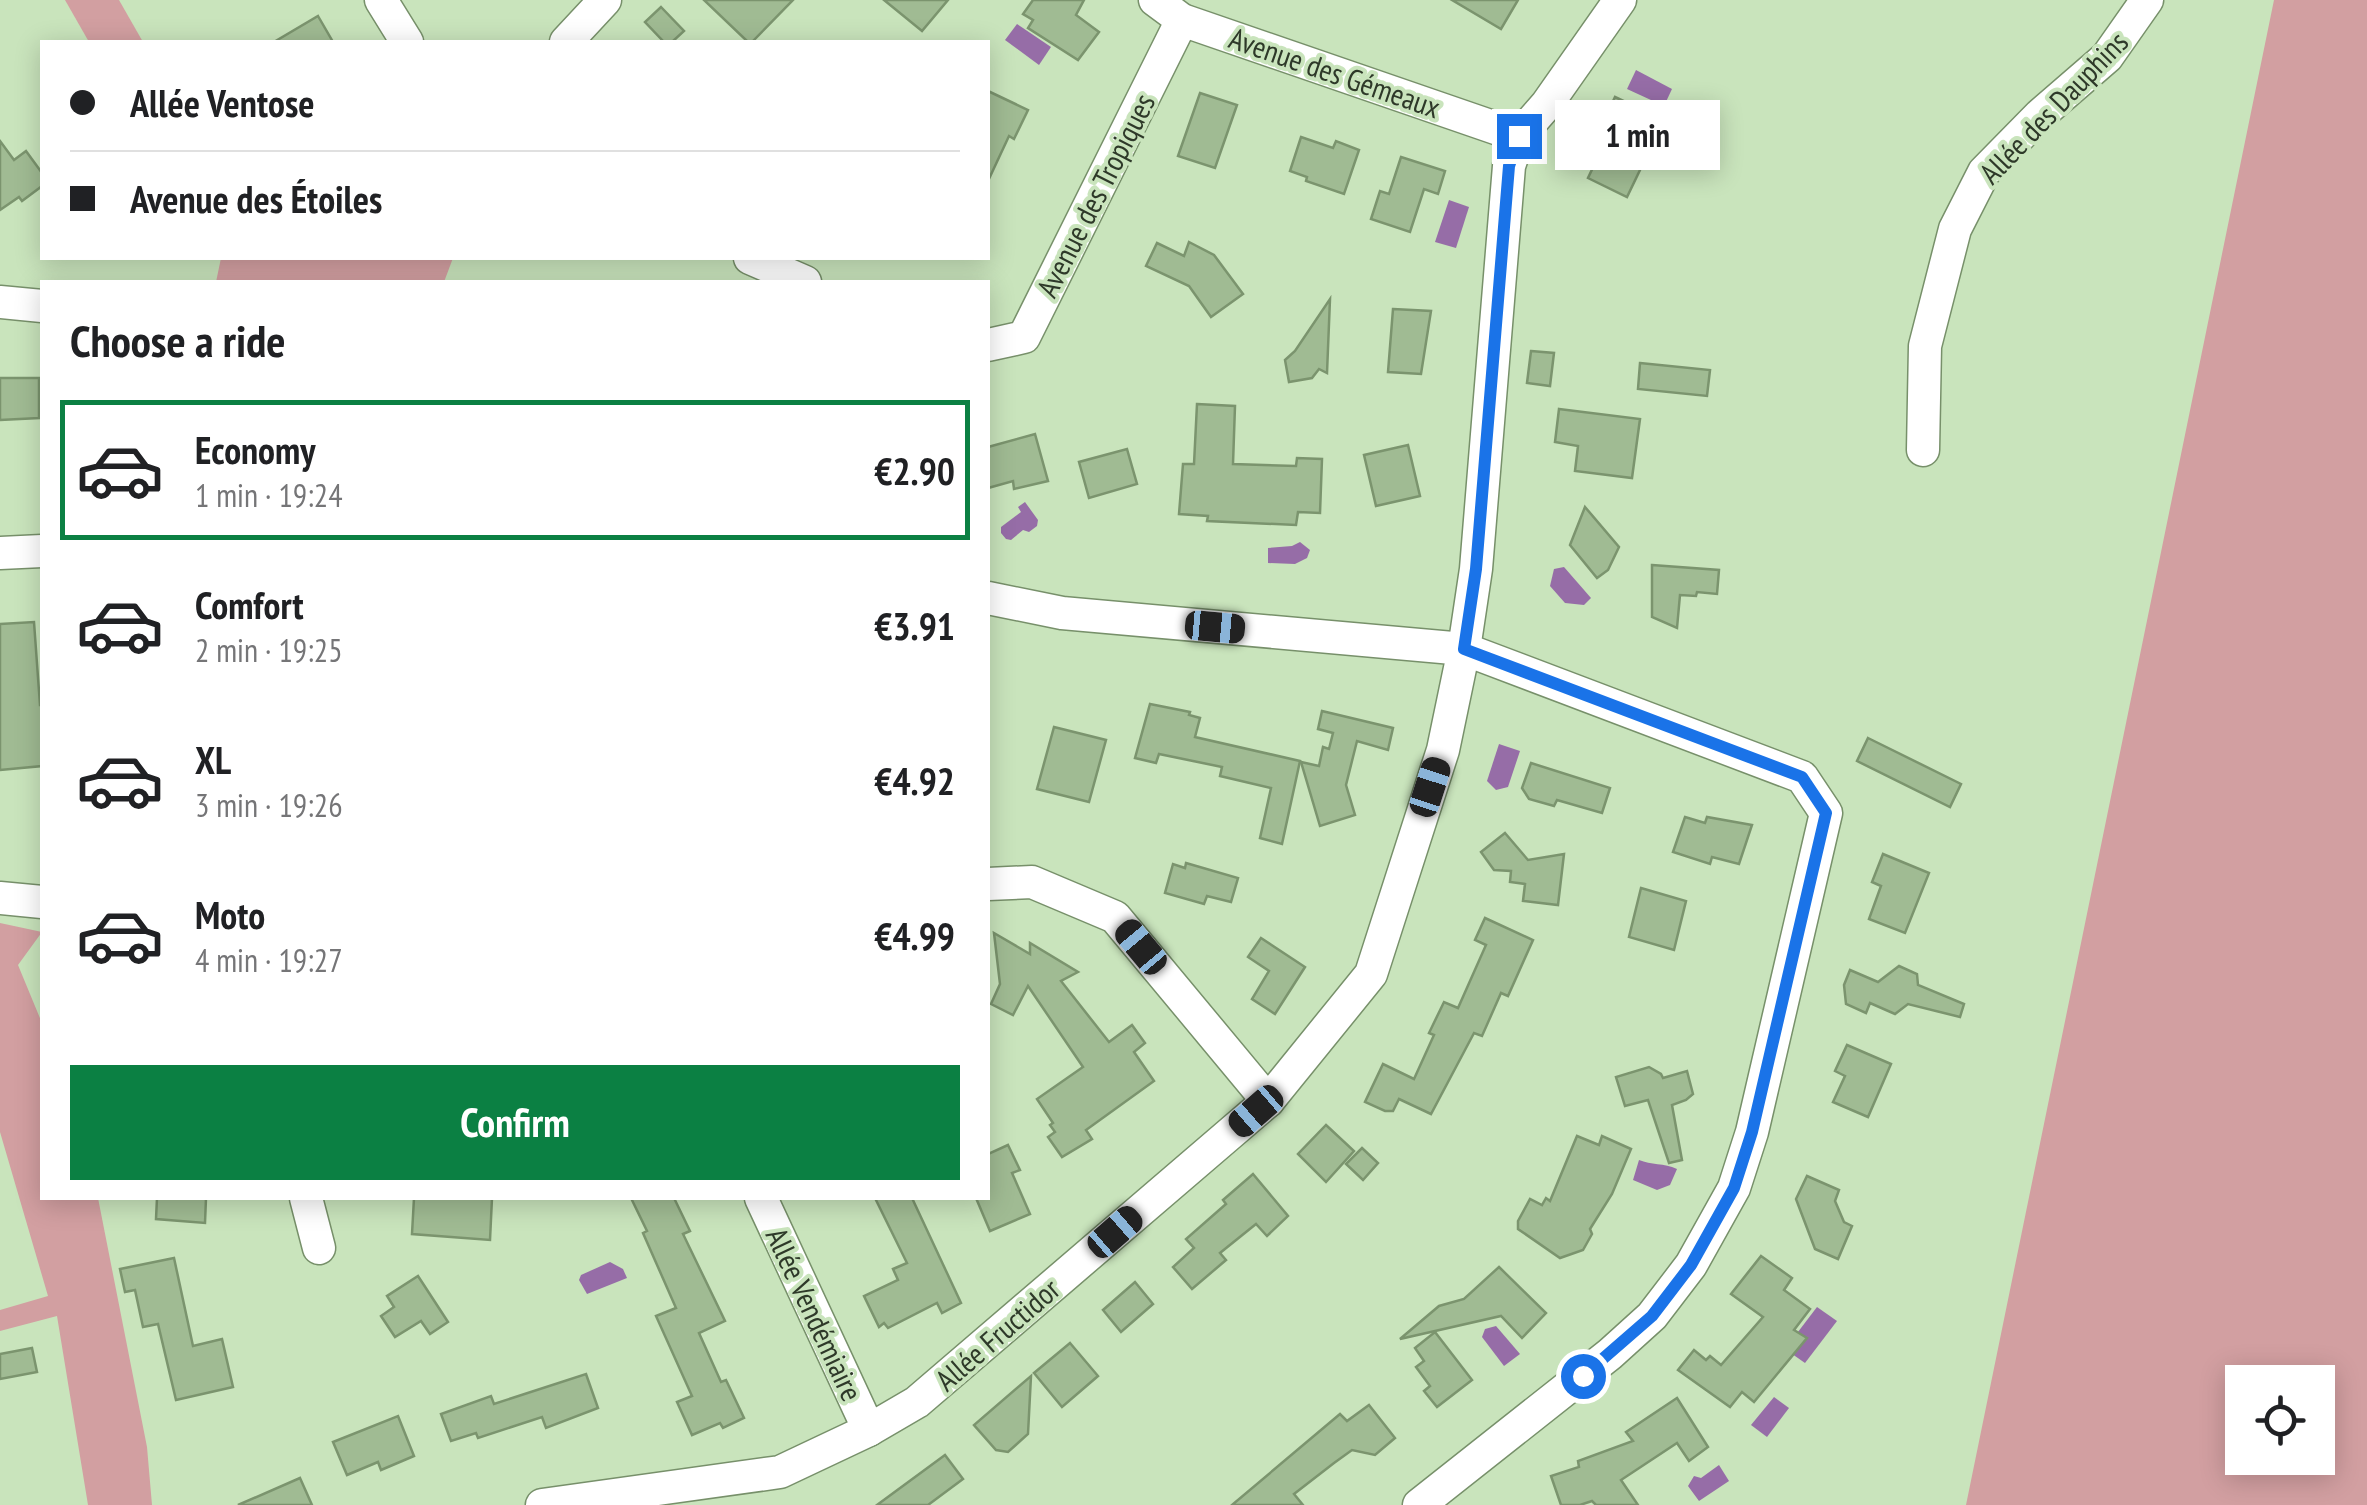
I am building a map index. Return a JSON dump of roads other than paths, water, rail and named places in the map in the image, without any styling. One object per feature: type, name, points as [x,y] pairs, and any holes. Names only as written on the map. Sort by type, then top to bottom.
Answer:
[{"type":"street","points":[[380,0],[406,40]]},
{"type":"street","points":[[568,40],[606,0]]},
{"type":"street","name":"Avenue des Gémeaux","points":[[1155,0],[1182,20],[1519,136]]},
{"type":"street","points":[[1519,136],[1547,104],[1620,0]]},
{"type":"street","name":"Allée des Dauphins","points":[[1923,450],[1925,346],[1955,229],[1984,172],[2040,115],[2107,57],[2147,0]]},
{"type":"street","name":"Avenue des Tropiques","points":[[990,345],[1024,337],[1182,20]]},
{"type":"street","name":"Allée Fructidor","points":[[542,1505],[780,1472],[869,1430],[917,1402],[1268,1101],[1371,974],[1442,750],[1464,649],[1476,569],[1509,166],[1519,136]]},
{"type":"street","points":[[755,260],[800,280]]},
{"type":"street","points":[[0,302],[40,306]]},
{"type":"street","points":[[0,553],[40,551]]},
{"type":"street","points":[[990,598],[1062,613],[1464,649],[1802,777],[1826,813],[1752,1132],[1734,1188],[1691,1265],[1652,1316],[1610,1354],[1419,1505]]},
{"type":"street","points":[[990,884],[1032,882],[1115,917],[1268,1101]]},
{"type":"street","points":[[0,898],[40,902]]},
{"type":"street","points":[[306,1200],[318,1248]]},
{"type":"street","name":"Allée Vendémiaire","points":[[762,1200],[869,1430]]}]
